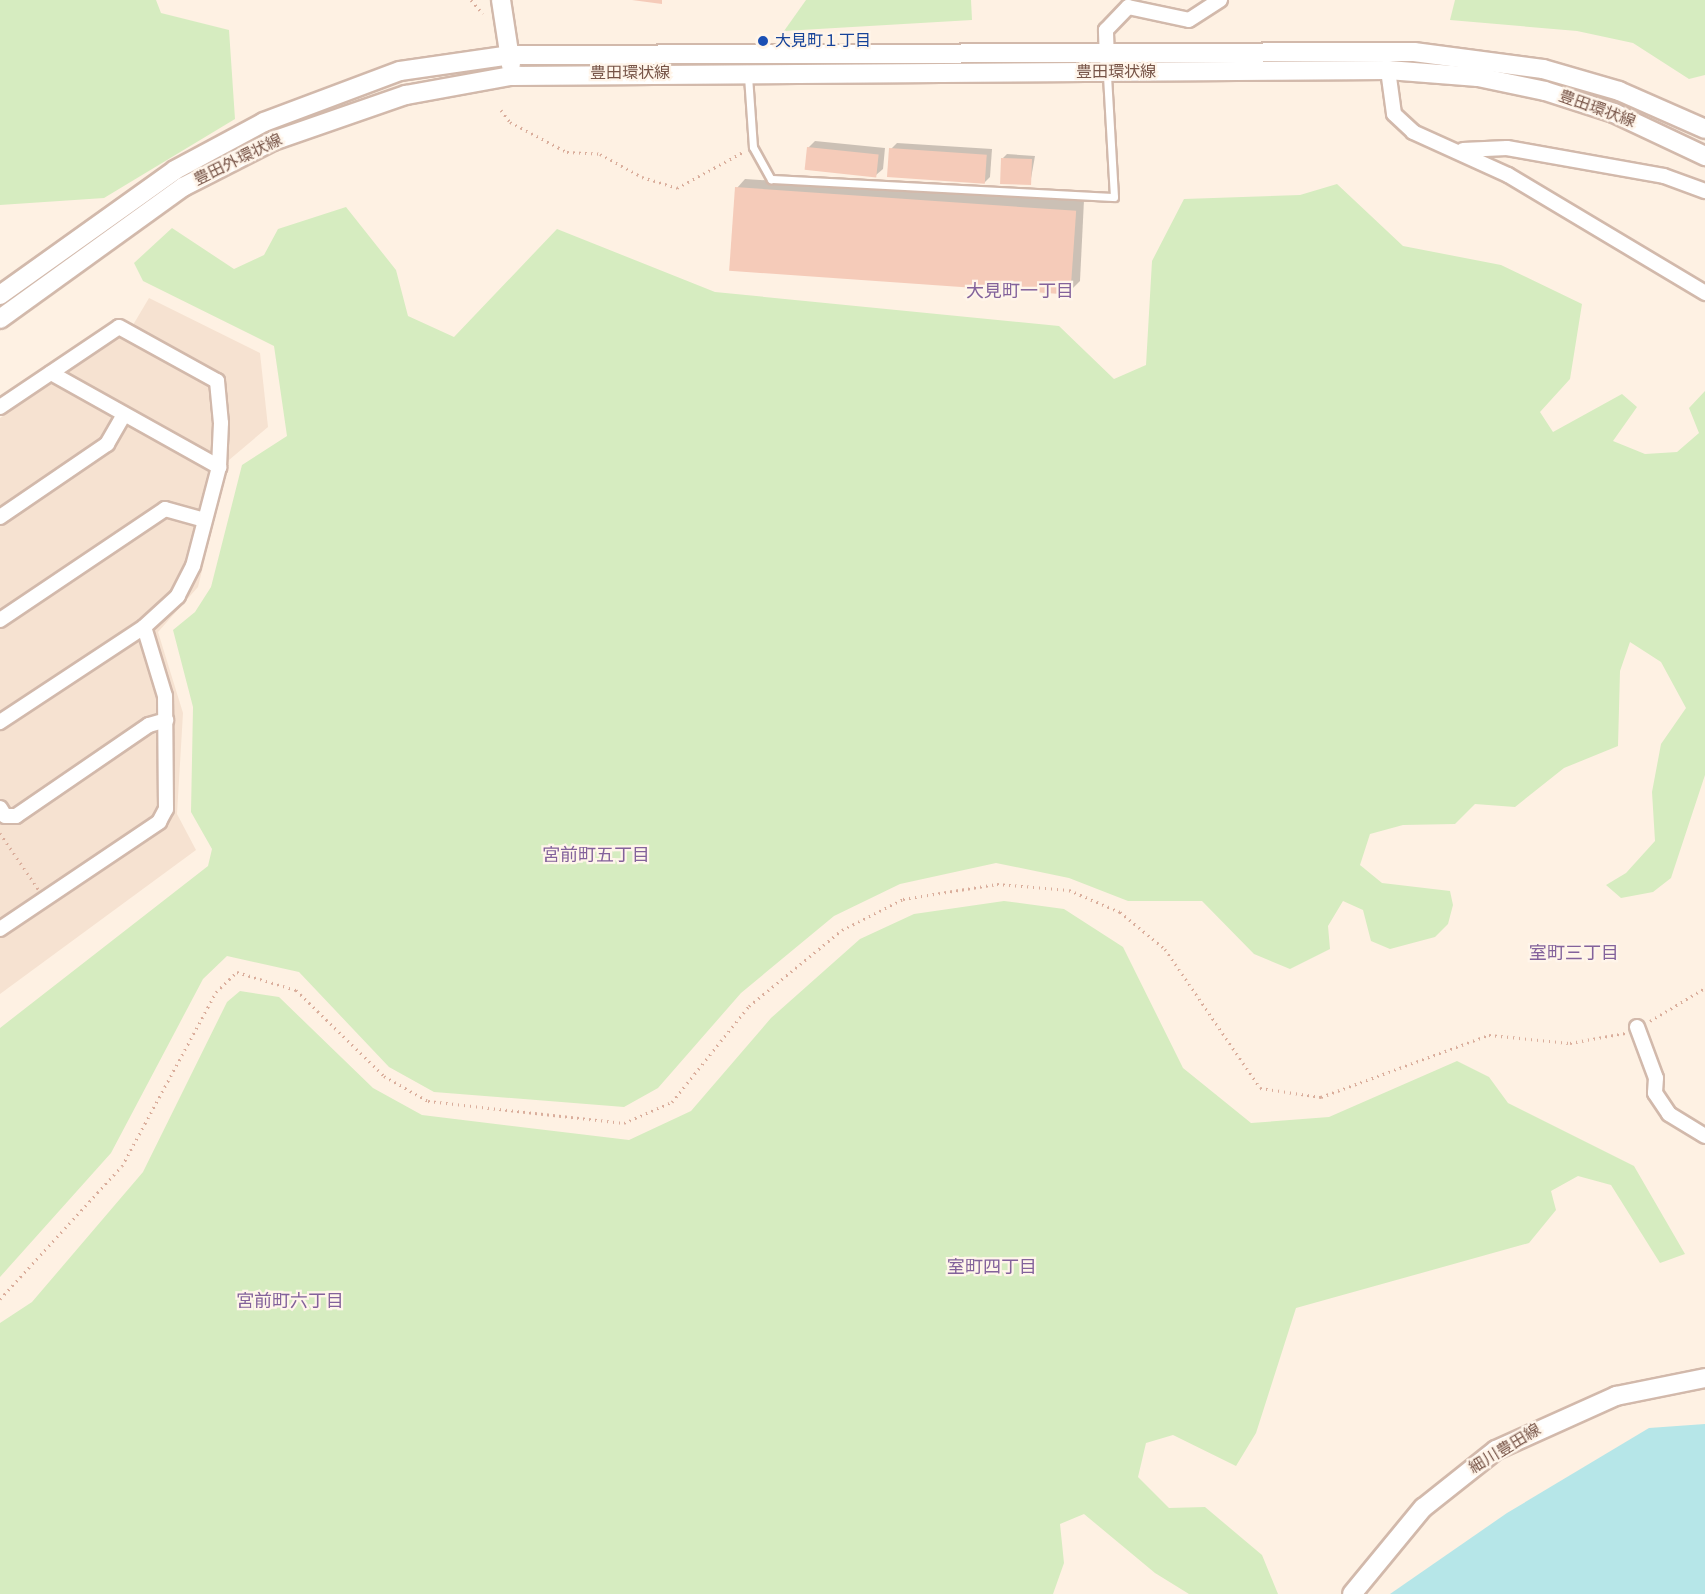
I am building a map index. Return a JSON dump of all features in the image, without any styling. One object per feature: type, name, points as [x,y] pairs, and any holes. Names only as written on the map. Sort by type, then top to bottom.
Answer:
[{"type":"main road","points":[[501,0],[511,55],[511,76]]},
{"type":"main road","name":"豊田環状線","points":[[511,55],[1365,50],[1490,60],[1619,91],[1705,129]]},
{"type":"main road","name":"豊田外環状線","points":[[0,295],[175,170],[264,122],[400,71],[511,55]]},
{"type":"main road","name":"豊田環状線","points":[[511,76],[1388,70],[1478,77],[1545,91],[1614,113],[1705,156]]},
{"type":"main road","name":"豊田外環状線","points":[[0,318],[183,187],[273,141],[406,95],[511,76]]},
{"type":"main road","name":"細川豊田線","points":[[1352,1594],[1422,1508],[1496,1450],[1607,1399],[1705,1378]]},
{"type":"street","points":[[1107,72],[1106,30],[1128,6],[1189,20],[1220,0]]},
{"type":"street","points":[[1388,70],[1394,114],[1413,132],[1463,150],[1705,292]]},
{"type":"street","points":[[1463,150],[1507,148],[1664,176],[1705,191]]},
{"type":"street","points":[[0,406],[119,327],[217,381],[219,467],[205,520],[178,596],[144,627],[0,722]]},
{"type":"street","points":[[51,373],[219,467]]},
{"type":"street","points":[[0,517],[107,444],[124,414]]},
{"type":"street","points":[[0,620],[165,509],[205,520]]},
{"type":"street","points":[[0,929],[159,822],[166,809],[165,696],[144,627]]},
{"type":"street","points":[[0,808],[5,816],[16,816],[149,725],[166,720]]},
{"type":"street","points":[[1637,1027],[1656,1078],[1655,1093],[1669,1114],[1705,1136]]},
{"type":"lane","points":[[748,74],[753,147],[771,179],[1114,197],[1107,72]]},
{"type":"path","points":[[471,0],[483,14]]},
{"type":"path","points":[[501,110],[510,122],[567,152],[600,154],[677,188],[753,147]]},
{"type":"path","points":[[0,833],[45,899]]},
{"type":"path","points":[[0,1299],[122,1166],[216,992],[237,972],[296,990],[384,1076],[428,1101],[624,1123],[672,1102],[749,1006],[842,930],[903,899],[997,884],[1069,890],[1120,912],[1165,950],[1260,1088],[1321,1097],[1479,1038],[1570,1043],[1637,1027],[1705,988]]},
{"type":"shaded area","points":[[149,298],[260,353],[268,427],[229,460],[198,587],[158,632],[183,713],[177,814],[196,850],[0,994],[0,418],[133,325]]},
{"type":"green space","points":[[0,0],[156,0],[161,13],[229,30],[235,119],[104,198],[0,205]]},
{"type":"green space","points":[[806,0],[971,0],[972,20],[784,31]]},
{"type":"green space","points":[[1455,0],[1705,0],[1705,75],[1689,79],[1633,43],[1577,31],[1450,20]]},
{"type":"green space","points":[[1337,184],[1403,246],[1501,265],[1582,304],[1570,379],[1540,412],[1553,432],[1622,394],[1637,407],[1613,441],[1645,454],[1677,452],[1699,433],[1689,408],[1705,391],[1705,775],[1671,878],[1653,892],[1621,898],[1606,885],[1626,873],[1655,841],[1652,792],[1661,744],[1686,708],[1661,662],[1630,642],[1620,671],[1618,746],[1564,768],[1515,807],[1475,804],[1455,824],[1403,825],[1370,834],[1360,865],[1382,883],[1450,891],[1453,905],[1448,924],[1435,937],[1390,949],[1371,941],[1363,910],[1343,901],[1328,926],[1330,949],[1290,969],[1254,954],[1202,901],[1128,901],[1069,878],[996,863],[900,884],[834,916],[741,993],[658,1088],[624,1107],[434,1092],[389,1067],[299,972],[227,956],[203,979],[111,1153],[0,1277],[0,1028],[208,866],[212,849],[191,812],[193,707],[173,630],[195,612],[211,587],[242,465],[287,436],[274,346],[143,281],[134,263],[172,228],[234,269],[264,255],[278,229],[346,207],[396,270],[408,316],[454,337],[557,229],[715,292],[1059,326],[1114,379],[1146,365],[1152,261],[1184,199],[1300,195]]},
{"type":"green space","points":[[1004,901],[1064,909],[1123,947],[1183,1068],[1251,1123],[1329,1117],[1457,1061],[1489,1077],[1508,1103],[1634,1166],[1685,1254],[1660,1263],[1611,1185],[1578,1176],[1551,1191],[1556,1210],[1529,1243],[1296,1308],[1256,1433],[1236,1466],[1173,1435],[1146,1443],[1138,1477],[1169,1508],[1205,1507],[1262,1555],[1278,1594],[1189,1594],[1155,1573],[1084,1514],[1060,1524],[1064,1563],[1053,1594],[0,1594],[0,1323],[32,1302],[143,1172],[227,1002],[240,991],[279,997],[373,1088],[422,1115],[629,1140],[691,1111],[771,1018],[860,939],[914,914]]},
{"type":"water","points":[[1705,1424],[1705,1594],[1390,1594],[1507,1513],[1649,1428]]},
{"type":"building","points":[[632,0],[662,0],[662,4]]},
{"type":"building","points":[[807,147],[879,155],[876,177],[805,170]]},
{"type":"building","points":[[889,148],[987,155],[985,184],[887,177]]},
{"type":"building","points":[[1001,158],[1032,159],[1031,185],[1000,184]]},
{"type":"building","points":[[735,187],[1076,211],[1070,295],[729,271]]},
{"type":"place","name":"大見町１丁目","points":[[763,41]]},
{"type":"district","name":"大見町一丁目","points":[[1020,291]]},
{"type":"district","name":"宮前町五丁目","points":[[596,855]]},
{"type":"district","name":"室町三丁目","points":[[1574,953]]},
{"type":"district","name":"室町四丁目","points":[[992,1267]]},
{"type":"district","name":"宮前町六丁目","points":[[290,1301]]}]
